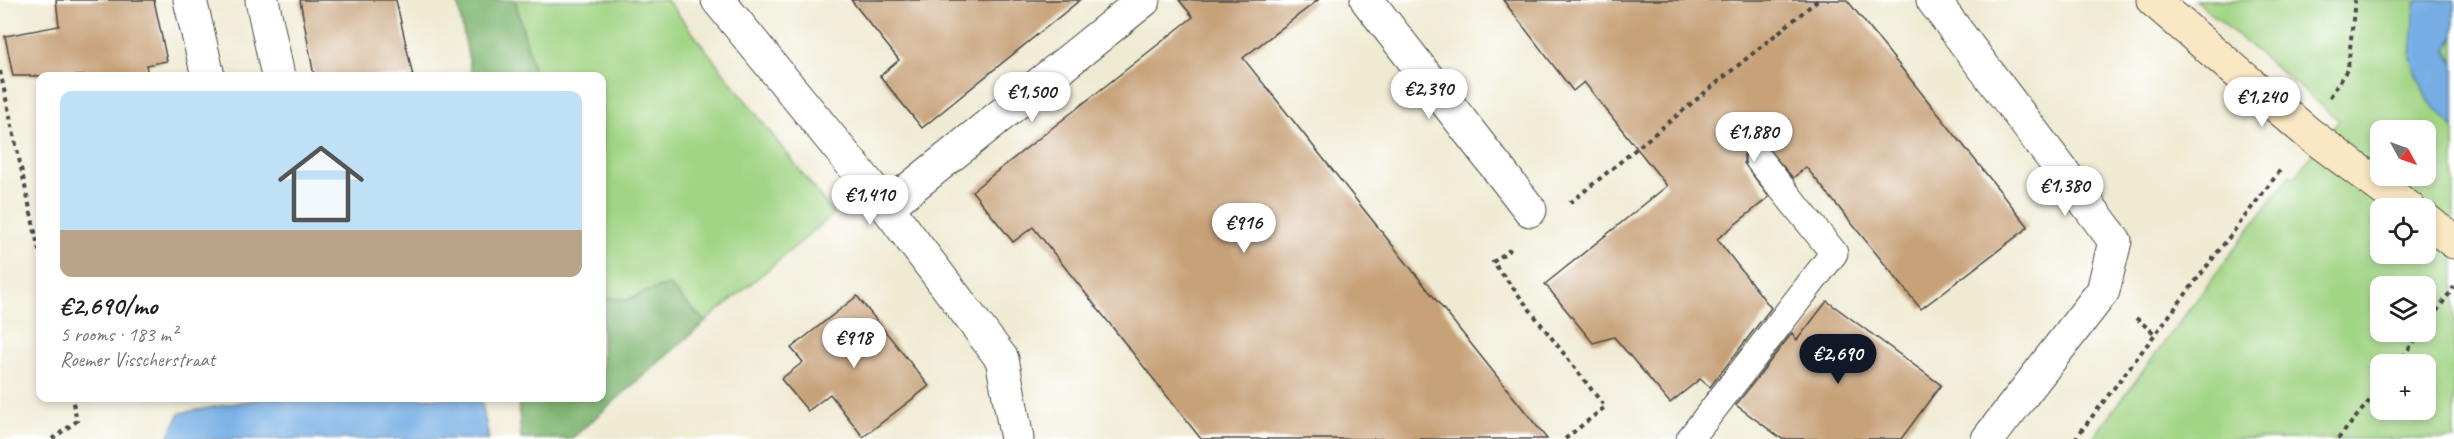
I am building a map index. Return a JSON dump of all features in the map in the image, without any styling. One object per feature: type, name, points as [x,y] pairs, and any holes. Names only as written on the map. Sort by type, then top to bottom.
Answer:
[{"type":"street","points":[[190,0],[207,72]]},
{"type":"street","points":[[262,0],[277,72]]},
{"type":"street","points":[[718,0],[887,207],[1002,359],[1017,439]]},
{"type":"street","points":[[887,207],[1144,0]]},
{"type":"street","points":[[1367,0],[1537,217]]},
{"type":"street","points":[[1933,0],[2115,241],[2103,291],[1988,439]]},
{"type":"street","points":[[2153,0],[2308,134],[2395,198]]},
{"type":"street","points":[[2436,228],[2454,242]]},
{"type":"lane","points":[[1690,439],[1834,253],[1759,160]]},
{"type":"path","points":[[1565,439],[1605,407],[1493,262],[1537,217],[1818,0]]},
{"type":"path","points":[[2074,439],[2308,134],[2348,68],[2355,0]]},
{"type":"path","points":[[0,71],[36,237]]},
{"type":"path","points":[[2436,312],[2454,287]]},
{"type":"path","points":[[2338,439],[2370,400]]},
{"type":"path","points":[[52,439],[77,421],[73,402]]},
{"type":"green space","points":[[457,0],[515,0],[534,72],[471,72]]},
{"type":"green space","points":[[515,0],[667,0],[834,214],[705,322],[669,285],[627,300],[606,297],[606,72],[534,72]]},
{"type":"green space","points":[[2195,0],[2454,0],[2454,439],[2092,439],[2290,175],[2294,178],[2339,120]]},
{"type":"green space","points":[[669,285],[705,322],[571,439],[521,439],[518,402],[606,402],[606,297],[627,300]]},
{"type":"water","points":[[2419,0],[2454,0],[2454,36],[2447,50],[2454,64],[2454,128],[2427,99],[2411,59],[2415,4]]},
{"type":"water","points":[[242,402],[482,402],[489,439],[167,439],[180,413]]},
{"type":"building","points":[[56,0],[154,0],[167,61],[146,65],[147,72],[36,72],[36,76],[13,76],[5,36],[59,26]]},
{"type":"building","points":[[300,0],[396,0],[412,72],[313,72]]},
{"type":"building","points":[[851,0],[1080,0],[922,128],[880,76],[899,60]]},
{"type":"building","points":[[1179,0],[1318,0],[1243,58],[1547,439],[1201,439],[1033,227],[1013,242],[972,191],[1193,17]]},
{"type":"building","points":[[1503,0],[1847,0],[2028,226],[1921,309],[1806,167],[1793,178],[1765,146],[1757,144],[1750,147],[1744,155],[1744,163],[1769,197],[1717,239],[1771,308],[1710,387],[1700,379],[1670,403],[1614,337],[1593,343],[1545,284],[1667,186],[1584,82],[1573,91]]},
{"type":"building","points":[[857,296],[929,386],[863,437],[830,394],[808,411],[781,379],[803,362],[791,348]]},
{"type":"building","points":[[1827,301],[1941,385],[1901,439],[1782,439],[1736,405],[1792,333],[1797,340]]}]
